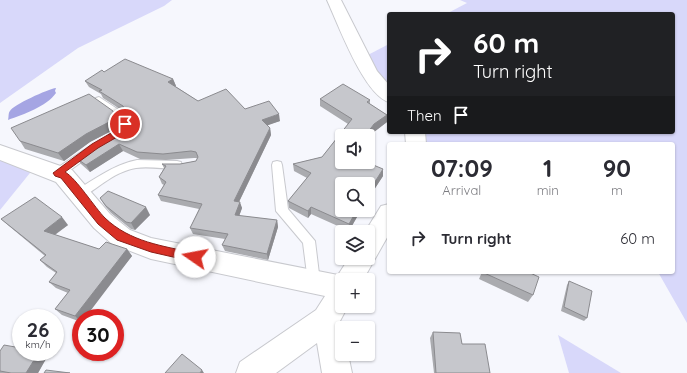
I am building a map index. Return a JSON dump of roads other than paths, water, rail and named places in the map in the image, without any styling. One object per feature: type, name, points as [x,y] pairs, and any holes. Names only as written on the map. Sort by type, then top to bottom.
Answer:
[{"type":"street","points":[[334,0],[369,73],[387,94]]},
{"type":"street","points":[[0,152],[64,176],[102,221],[121,237],[151,248],[335,286]]},
{"type":"street","points":[[375,237],[387,216]]},
{"type":"street","points":[[251,373],[326,319],[335,304]]},
{"type":"street","points":[[326,319],[337,373]]},
{"type":"lane","points":[[99,100],[122,116],[125,124],[122,131],[108,139]]},
{"type":"lane","points":[[58,173],[95,146]]},
{"type":"lane","points":[[79,194],[118,170],[137,164],[166,166],[187,164]]},
{"type":"lane","points":[[277,165],[282,211],[309,241],[314,282]]},
{"type":"water","points":[[56,88],[56,93],[52,98],[41,106],[8,120],[9,112],[17,105],[39,94]]}]
